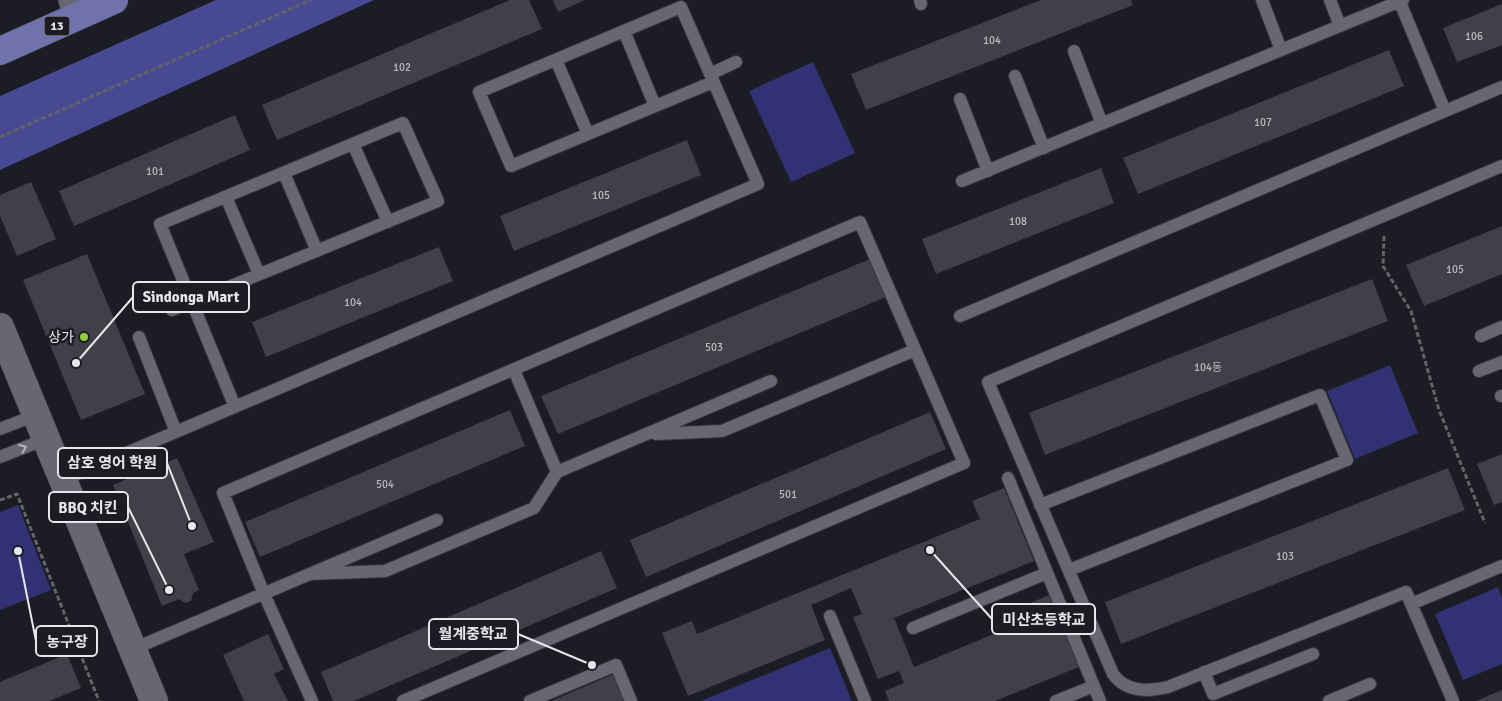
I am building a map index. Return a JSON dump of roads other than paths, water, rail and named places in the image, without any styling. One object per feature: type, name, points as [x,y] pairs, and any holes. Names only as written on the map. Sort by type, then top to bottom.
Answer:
[{"type":"main road","name":"13","points":[[0,51],[74,8],[114,0]]},
{"type":"street","points":[[0,327],[154,701]]},
{"type":"lane","points":[[1262,0],[1281,50]]},
{"type":"lane","points":[[1330,0],[1340,26]]},
{"type":"lane","points":[[962,181],[1401,0],[1445,111]]},
{"type":"lane","points":[[63,480],[758,184],[712,78],[681,7],[479,92],[511,166],[655,106],[712,78],[736,62]]},
{"type":"lane","points":[[624,31],[655,106]]},
{"type":"lane","points":[[1074,51],[1102,124]]},
{"type":"lane","points":[[556,60],[588,134]]},
{"type":"lane","points":[[1015,76],[1044,148]]},
{"type":"lane","points":[[960,316],[1502,87]]},
{"type":"lane","points":[[960,99],[988,170]]},
{"type":"lane","points":[[172,310],[192,302],[317,250],[438,201],[403,123],[160,224],[192,302],[235,407]]},
{"type":"lane","points":[[353,144],[388,222]]},
{"type":"lane","points":[[1452,701],[1406,592],[1154,690],[1129,688],[1119,682],[1113,674],[988,382],[1502,166]]},
{"type":"lane","points":[[284,173],[317,250]]},
{"type":"lane","points":[[226,197],[259,274]]},
{"type":"lane","points":[[312,701],[264,594],[223,493],[860,222],[964,463],[403,701]]},
{"type":"lane","points":[[1481,336],[1502,327]]},
{"type":"lane","points":[[139,337],[176,432]]},
{"type":"lane","points":[[646,434],[722,431],[915,350]]},
{"type":"lane","points":[[1479,371],[1502,362]]},
{"type":"lane","points":[[514,370],[557,472]]},
{"type":"lane","points":[[309,574],[384,571],[534,508],[557,472],[771,381]]},
{"type":"lane","points":[[1040,505],[1320,395],[1347,460],[1069,570]]},
{"type":"lane","points":[[0,429],[41,427]]},
{"type":"lane","points":[[0,457],[41,427]]},
{"type":"lane","points":[[1008,478],[1100,701]]},
{"type":"lane","points":[[133,649],[437,520]]},
{"type":"lane","points":[[1411,604],[1502,566]]},
{"type":"lane","points":[[913,628],[1047,573]]},
{"type":"lane","points":[[830,616],[865,701]]},
{"type":"lane","points":[[1204,672],[1215,697],[1312,654]]},
{"type":"lane","points":[[530,701],[616,665],[631,701]]},
{"type":"lane","points":[[1330,701],[1370,684]]},
{"type":"lane","points":[[1056,701],[1094,686]]},
{"type":"place","name":"상가","points":[[84,337]]},
{"type":"place","name":"Sindonga Mart","points":[[76,363]]},
{"type":"place","name":"삼호 영어 학원","points":[[192,526]]},
{"type":"place","name":"미산초등학교","points":[[930,550]]},
{"type":"place","name":"농구장","points":[[18,551]]},
{"type":"place","name":"BBQ 치킨","points":[[169,590]]},
{"type":"place","name":"월계중학교","points":[[592,665]]}]
